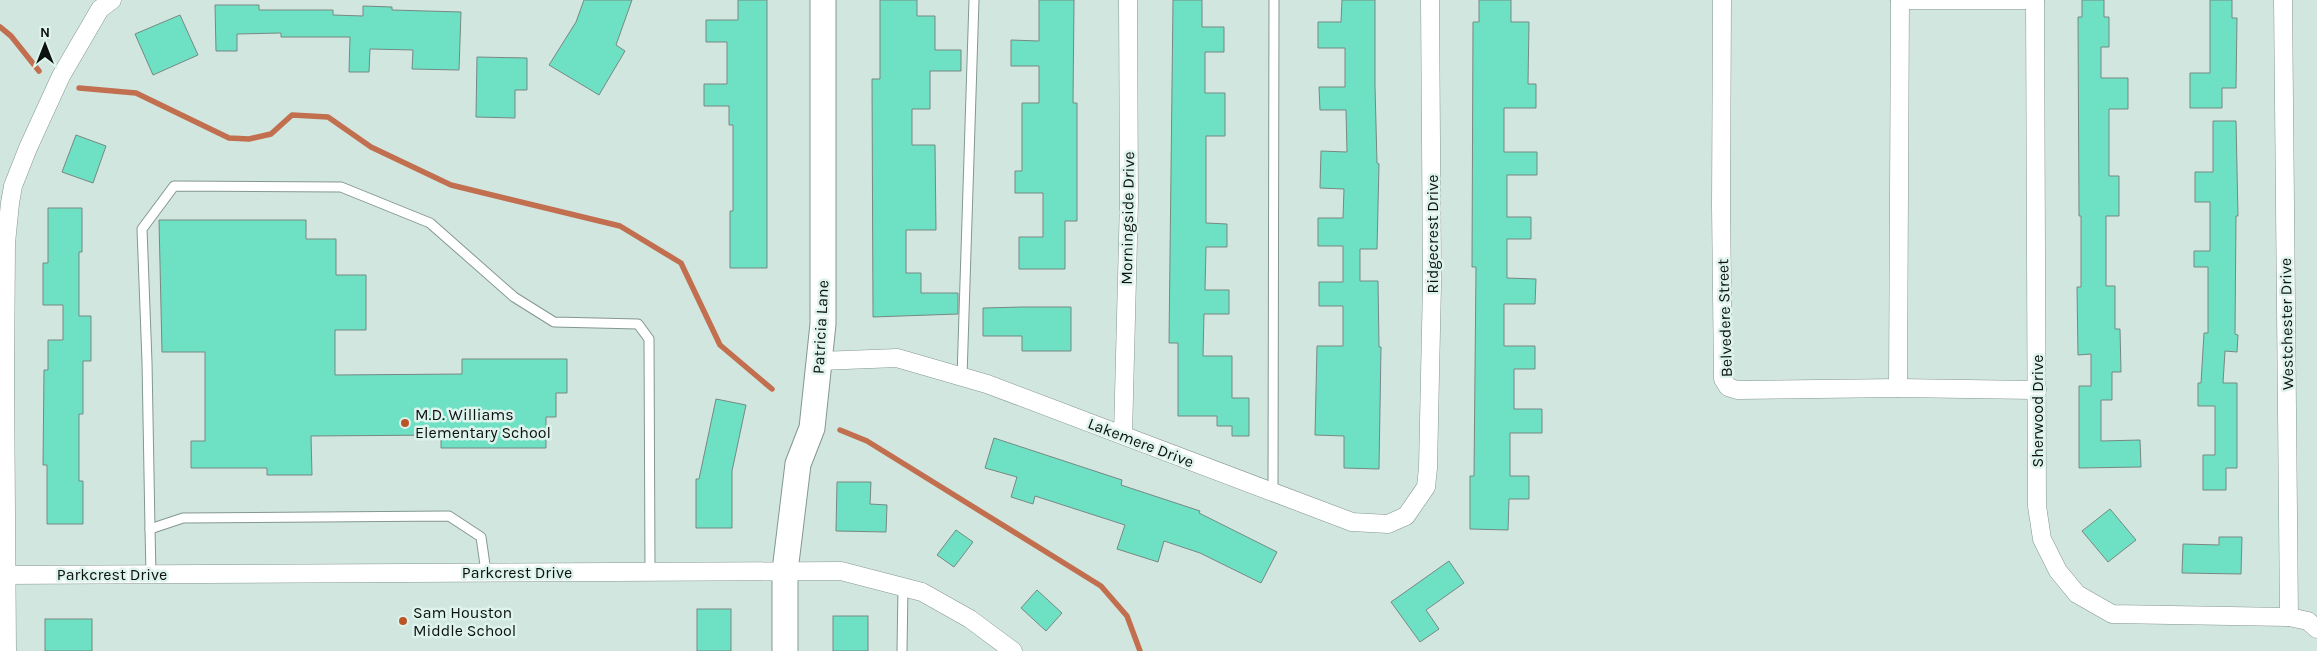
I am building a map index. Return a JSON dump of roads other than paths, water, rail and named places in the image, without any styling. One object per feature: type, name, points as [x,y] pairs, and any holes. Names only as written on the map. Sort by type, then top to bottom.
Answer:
[{"type":"street","points":[[8,651],[4,575],[5,203],[61,76],[100,8],[112,0]]},
{"type":"street","name":"Patricia Lane","points":[[785,651],[785,571],[798,464],[812,428],[823,324],[823,0]]},
{"type":"street","name":"Morningside Drive","points":[[1123,435],[1128,200],[1128,0]]},
{"type":"street","name":"Ridgecrest Drive","points":[[1428,468],[1432,283],[1430,0]]},
{"type":"street","name":"Belvedere Street","points":[[1722,0],[1721,206],[1723,379],[1728,387],[1737,390],[1898,388],[2037,390]]},
{"type":"street","points":[[1898,388],[1900,0],[2035,0]]},
{"type":"street","name":"Sherwood Drive","points":[[2035,0],[2037,506],[2042,539],[2058,571],[2077,594],[2112,614],[2289,617]]},
{"type":"street","name":"Westchester Drive","points":[[2283,0],[2289,617]]},
{"type":"street","name":"Lakemere Drive","points":[[820,361],[897,358],[987,384],[1352,522],[1388,524],[1406,516],[1426,487],[1428,468]]},
{"type":"street","name":"Parkcrest Drive","points":[[4,575],[841,571],[922,592],[970,619],[1013,651]]},
{"type":"street","points":[[2289,617],[2308,622],[2317,629]]},
{"type":"lane","points":[[962,377],[974,0]]},
{"type":"lane","points":[[1272,492],[1274,0]]},
{"type":"lane","points":[[151,574],[147,362],[142,229],[174,186],[341,187],[430,223],[514,297],[554,322],[638,324],[649,339],[650,571]]},
{"type":"lane","points":[[150,529],[183,518],[448,516],[482,537],[486,572]]},
{"type":"lane","points":[[902,651],[903,587]]},
{"type":"waterway","points":[[0,27],[11,36],[39,71]]},
{"type":"waterway","points":[[79,88],[136,93],[229,138],[249,139],[271,134],[292,115],[328,117],[371,147],[451,185],[620,226],[681,263],[720,345],[772,389]]},
{"type":"waterway","points":[[840,430],[867,441],[1101,586],[1127,616],[1140,651]]},
{"type":"place","name":"M.D. Williams Elementary School","points":[[405,423]]},
{"type":"place","name":"Sam Houston Middle School","points":[[403,621]]}]
